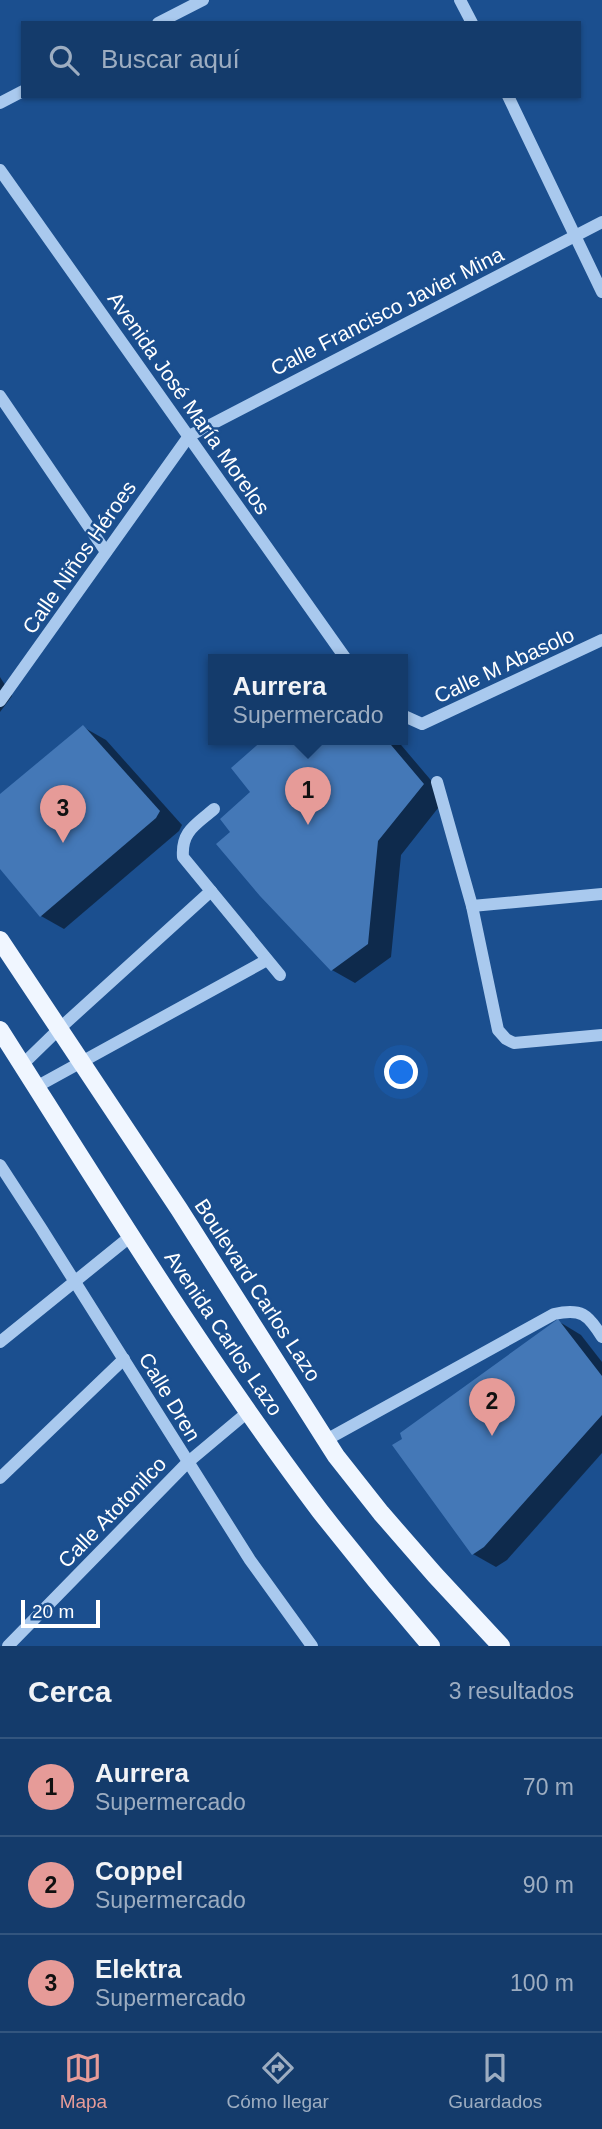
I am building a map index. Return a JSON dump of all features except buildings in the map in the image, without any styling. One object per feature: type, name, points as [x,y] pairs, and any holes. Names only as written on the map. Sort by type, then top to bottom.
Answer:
[{"type":"main road","name":"Boulevard Carlos Lazo","points":[[0,940],[179,1209],[326,1440],[381,1513],[435,1576],[501,1646]]},
{"type":"main road","name":"Avenida Carlos Lazo","points":[[0,1030],[131,1236],[249,1411],[320,1510],[431,1646]]},
{"type":"street","points":[[162,21],[203,0]]},
{"type":"street","points":[[460,0],[471,21]]},
{"type":"street","points":[[0,103],[21,92]]},
{"type":"street","points":[[509,98],[602,292]]},
{"type":"street","name":"Avenida José María Morelos","points":[[0,170],[342,654]]},
{"type":"street","name":"Calle Francisco Javier Mina","points":[[189,436],[602,222]]},
{"type":"street","points":[[0,396],[106,552]]},
{"type":"street","name":"Calle Niños Héroes","points":[[0,701],[189,436]]},
{"type":"street","name":"Calle M Abasolo","points":[[408,718],[422,724],[602,640]]},
{"type":"street","points":[[437,782],[472,906],[498,1030],[514,1043],[602,1035]]},
{"type":"street","points":[[214,809],[185,835],[182,844],[183,857],[279,975]]},
{"type":"street","points":[[22,1065],[211,891]]},
{"type":"street","points":[[472,906],[602,894]]},
{"type":"street","points":[[36,1087],[267,960]]},
{"type":"street","name":"Calle Dren","points":[[0,1166],[250,1560],[312,1646]]},
{"type":"street","points":[[0,1342],[131,1236]]},
{"type":"street","points":[[326,1440],[554,1314],[580,1312],[593,1321],[602,1336]]},
{"type":"street","points":[[0,1478],[124,1359]]},
{"type":"street","name":"Calle Atotonilco","points":[[8,1646],[187,1462],[249,1411]]},
{"type":"place","name":"Aurrera","points":[[308,825]]},
{"type":"place","name":"Elektra","points":[[63,843]]},
{"type":"place","name":"Coppel","points":[[492,1436]]}]
